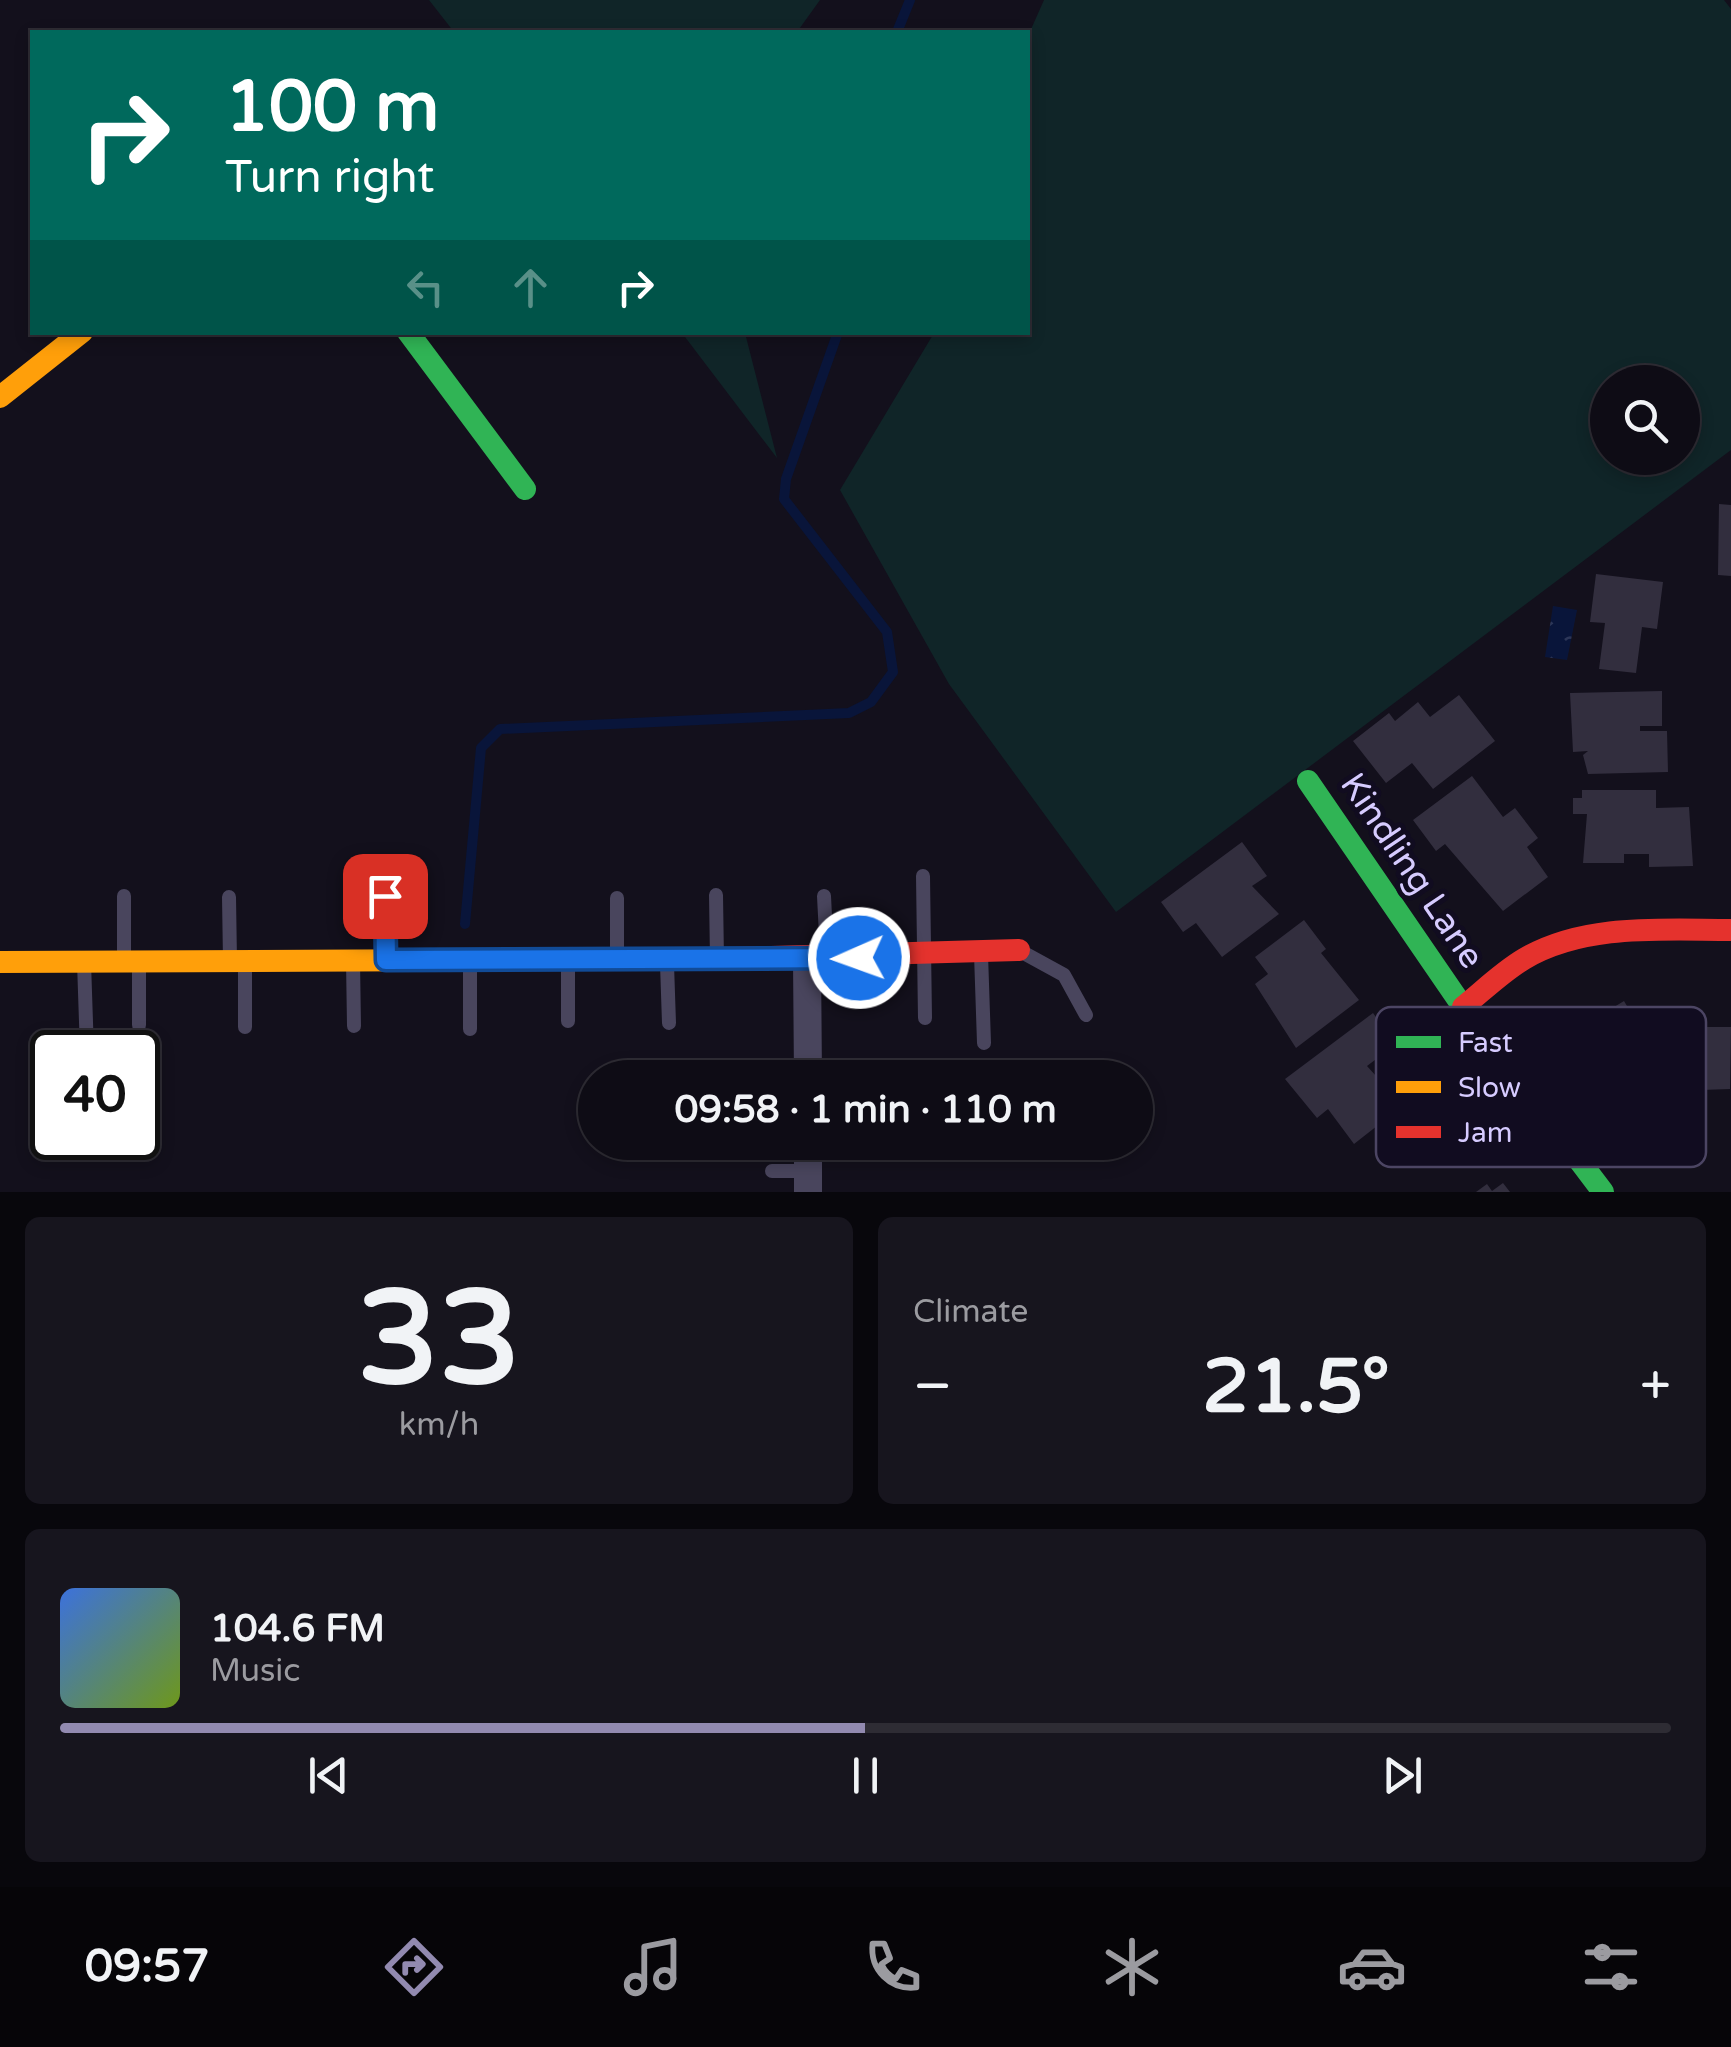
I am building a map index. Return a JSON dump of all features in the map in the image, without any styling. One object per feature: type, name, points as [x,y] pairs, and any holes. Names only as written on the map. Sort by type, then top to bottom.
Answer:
[{"type":"street","points":[[0,397],[78,335]]},
{"type":"street","points":[[410,335],[524,489]]},
{"type":"street","name":"Kindling Lane","points":[[1308,781],[1463,1007]]},
{"type":"street","points":[[1463,1007],[1530,956],[1573,939],[1616,931],[1731,930]]},
{"type":"street","points":[[0,962],[817,959],[1018,950]]},
{"type":"street","points":[[809,1060],[817,959]]},
{"type":"street","name":"Kindling Lane","points":[[1584,1167],[1603,1192]]},
{"type":"lane","points":[[923,876],[925,1018]]},
{"type":"lane","points":[[124,896],[139,1026]]},
{"type":"lane","points":[[385,896],[386,960]]},
{"type":"lane","points":[[716,896],[716,959]]},
{"type":"lane","points":[[817,959],[824,896]]},
{"type":"lane","points":[[229,898],[245,1027]]},
{"type":"lane","points":[[617,898],[617,960]]},
{"type":"lane","points":[[1018,950],[1064,974],[1086,1016]]},
{"type":"lane","points":[[981,952],[984,1043]]},
{"type":"lane","points":[[353,960],[354,1026]]},
{"type":"lane","points":[[470,960],[470,1029]]},
{"type":"lane","points":[[568,960],[568,1021]]},
{"type":"lane","points":[[667,960],[668,1023]]},
{"type":"lane","points":[[84,962],[86,1030]]},
{"type":"lane","points":[[772,1171],[808,1182]]},
{"type":"green space","points":[[429,0],[820,0],[798,30],[452,30]]},
{"type":"green space","points":[[1044,0],[1724,0],[1731,9],[1731,450],[1700,473],[1700,365],[1590,365],[1590,475],[1698,475],[1116,912],[949,684],[840,490],[933,335],[1030,335],[1030,32]]},
{"type":"green space","points":[[684,335],[746,335],[777,458]]},
{"type":"water","points":[[1553,606],[1577,610],[1567,660],[1545,657]]},
{"type":"building","points":[[1719,504],[1731,505],[1731,576],[1718,575]]},
{"type":"building","points":[[1596,574],[1663,582],[1657,629],[1642,627],[1636,673],[1599,669],[1605,623],[1590,622]]},
{"type":"building","points":[[1662,691],[1662,726],[1640,726],[1640,731],[1667,731],[1668,772],[1588,774],[1583,755],[1588,751],[1573,752],[1570,693]]},
{"type":"building","points":[[1459,695],[1495,741],[1433,789],[1412,763],[1386,783],[1353,741],[1389,713],[1395,721],[1418,702],[1430,717]]},
{"type":"building","points":[[1472,776],[1503,817],[1515,808],[1538,838],[1527,847],[1548,877],[1503,911],[1445,844],[1436,851],[1413,820]]},
{"type":"building","points":[[1582,790],[1656,790],[1656,808],[1689,807],[1693,866],[1649,867],[1649,854],[1624,854],[1624,863],[1583,863],[1587,814],[1573,814],[1573,798],[1582,798]]},
{"type":"building","points":[[1242,842],[1267,876],[1252,886],[1279,914],[1222,957],[1196,923],[1183,932],[1161,902]]},
{"type":"building","points":[[1304,920],[1326,949],[1321,953],[1359,1000],[1296,1048],[1255,984],[1268,974],[1255,957]]},
{"type":"building","points":[[1373,1013],[1376,1017],[1376,1059],[1367,1066],[1376,1076],[1376,1127],[1354,1144],[1328,1109],[1317,1118],[1285,1079]]},
{"type":"building","points":[[1706,1027],[1731,1027],[1730,1089],[1706,1090]]},
{"type":"building","points":[[1503,1183],[1510,1192],[1476,1192],[1487,1184],[1492,1191]]},
{"type":"waterway","points":[[898,30],[910,0]]},
{"type":"waterway","points":[[465,924],[481,748],[500,729],[849,713],[871,702],[893,672],[887,632],[784,499],[786,479],[837,335]]},
{"type":"traffic: fast","points":[[410,335],[525,489]]},
{"type":"traffic: fast","points":[[1308,781],[1463,1007]]},
{"type":"traffic: fast","points":[[1584,1167],[1603,1192]]},
{"type":"traffic: slow","points":[[0,397],[78,335]]},
{"type":"traffic: slow","points":[[0,962],[698,959]]},
{"type":"traffic: jam","points":[[1463,1007],[1524,959],[1573,939],[1625,931],[1731,930]]},
{"type":"traffic: jam","points":[[698,959],[1019,950]]},
{"type":"route","points":[[385,896],[386,960],[859,958]]}]
